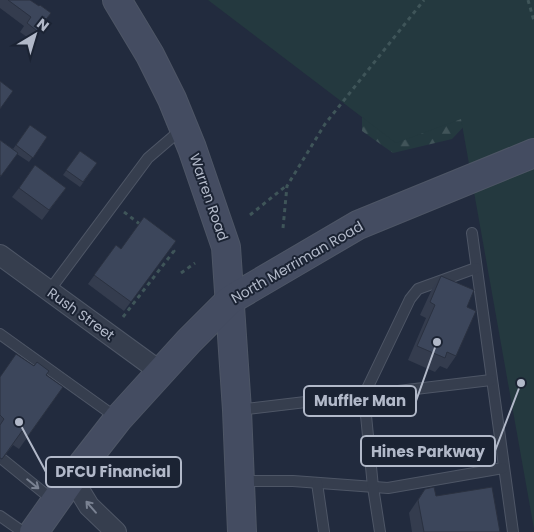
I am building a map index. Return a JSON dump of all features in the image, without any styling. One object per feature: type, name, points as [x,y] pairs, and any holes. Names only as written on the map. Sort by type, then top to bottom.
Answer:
[{"type":"main road","name":"Warren Road","points":[[116,0],[150,55],[172,99],[192,148],[226,247],[240,481],[236,531]]},
{"type":"main road","name":"North Merriman Road","points":[[34,532],[72,478],[118,420],[230,300],[358,225],[534,153]]},
{"type":"street","name":"Rush Street","points":[[0,255],[162,373]]},
{"type":"street","points":[[72,478],[89,506],[116,532]]},
{"type":"lane","points":[[49,291],[148,158],[184,128]]},
{"type":"lane","points":[[472,233],[513,532]]},
{"type":"lane","points":[[380,532],[373,487],[364,395],[410,299],[418,289],[476,268]]},
{"type":"lane","points":[[0,334],[118,420]]},
{"type":"lane","points":[[237,410],[491,380]]},
{"type":"lane","points":[[5,461],[55,502]]},
{"type":"lane","points":[[240,481],[293,480],[388,488],[503,468]]},
{"type":"lane","points":[[316,482],[324,532]]},
{"type":"lane","points":[[0,516],[23,532]]},
{"type":"path","points":[[250,214],[287,186],[325,124],[424,0]]},
{"type":"path","points":[[528,0],[534,21]]},
{"type":"path","points":[[283,228],[287,186]]},
{"type":"path","points":[[114,204],[148,230]]},
{"type":"path","points":[[123,317],[174,251],[161,240]]},
{"type":"path","points":[[181,273],[195,262]]},
{"type":"green space","points":[[208,0],[534,0],[534,529],[461,119],[396,143]]},
{"type":"green space","points":[[407,66],[470,120],[452,139],[393,153],[362,131],[362,110]]},
{"type":"building","points":[[8,0],[30,0],[51,13],[37,31],[27,23],[31,17]]},
{"type":"building","points":[[0,81],[13,91],[0,109]]},
{"type":"building","points":[[30,125],[47,137],[33,158],[16,145]]},
{"type":"building","points":[[0,140],[18,153],[1,176],[0,175]]},
{"type":"building","points":[[80,151],[97,163],[83,182],[66,170]]},
{"type":"building","points":[[35,165],[66,188],[49,210],[19,188]]},
{"type":"building","points":[[144,217],[176,241],[131,302],[94,275],[116,245],[121,249]]},
{"type":"building","points":[[441,276],[474,290],[467,307],[476,311],[456,356],[447,352],[445,358],[417,346],[435,305],[430,302]]},
{"type":"building","points":[[16,354],[34,366],[37,362],[49,371],[46,375],[63,387],[28,436],[22,431],[2,459],[0,458],[0,425],[4,419],[0,415],[0,377]]},
{"type":"building","points":[[434,487],[436,496],[492,487],[500,532],[424,532],[418,500],[425,489]]},
{"type":"place","name":"Muffler Man","points":[[437,342]]},
{"type":"place","name":"Hines Parkway","points":[[521,383]]},
{"type":"place","name":"DFCU Financial","points":[[19,422]]}]
